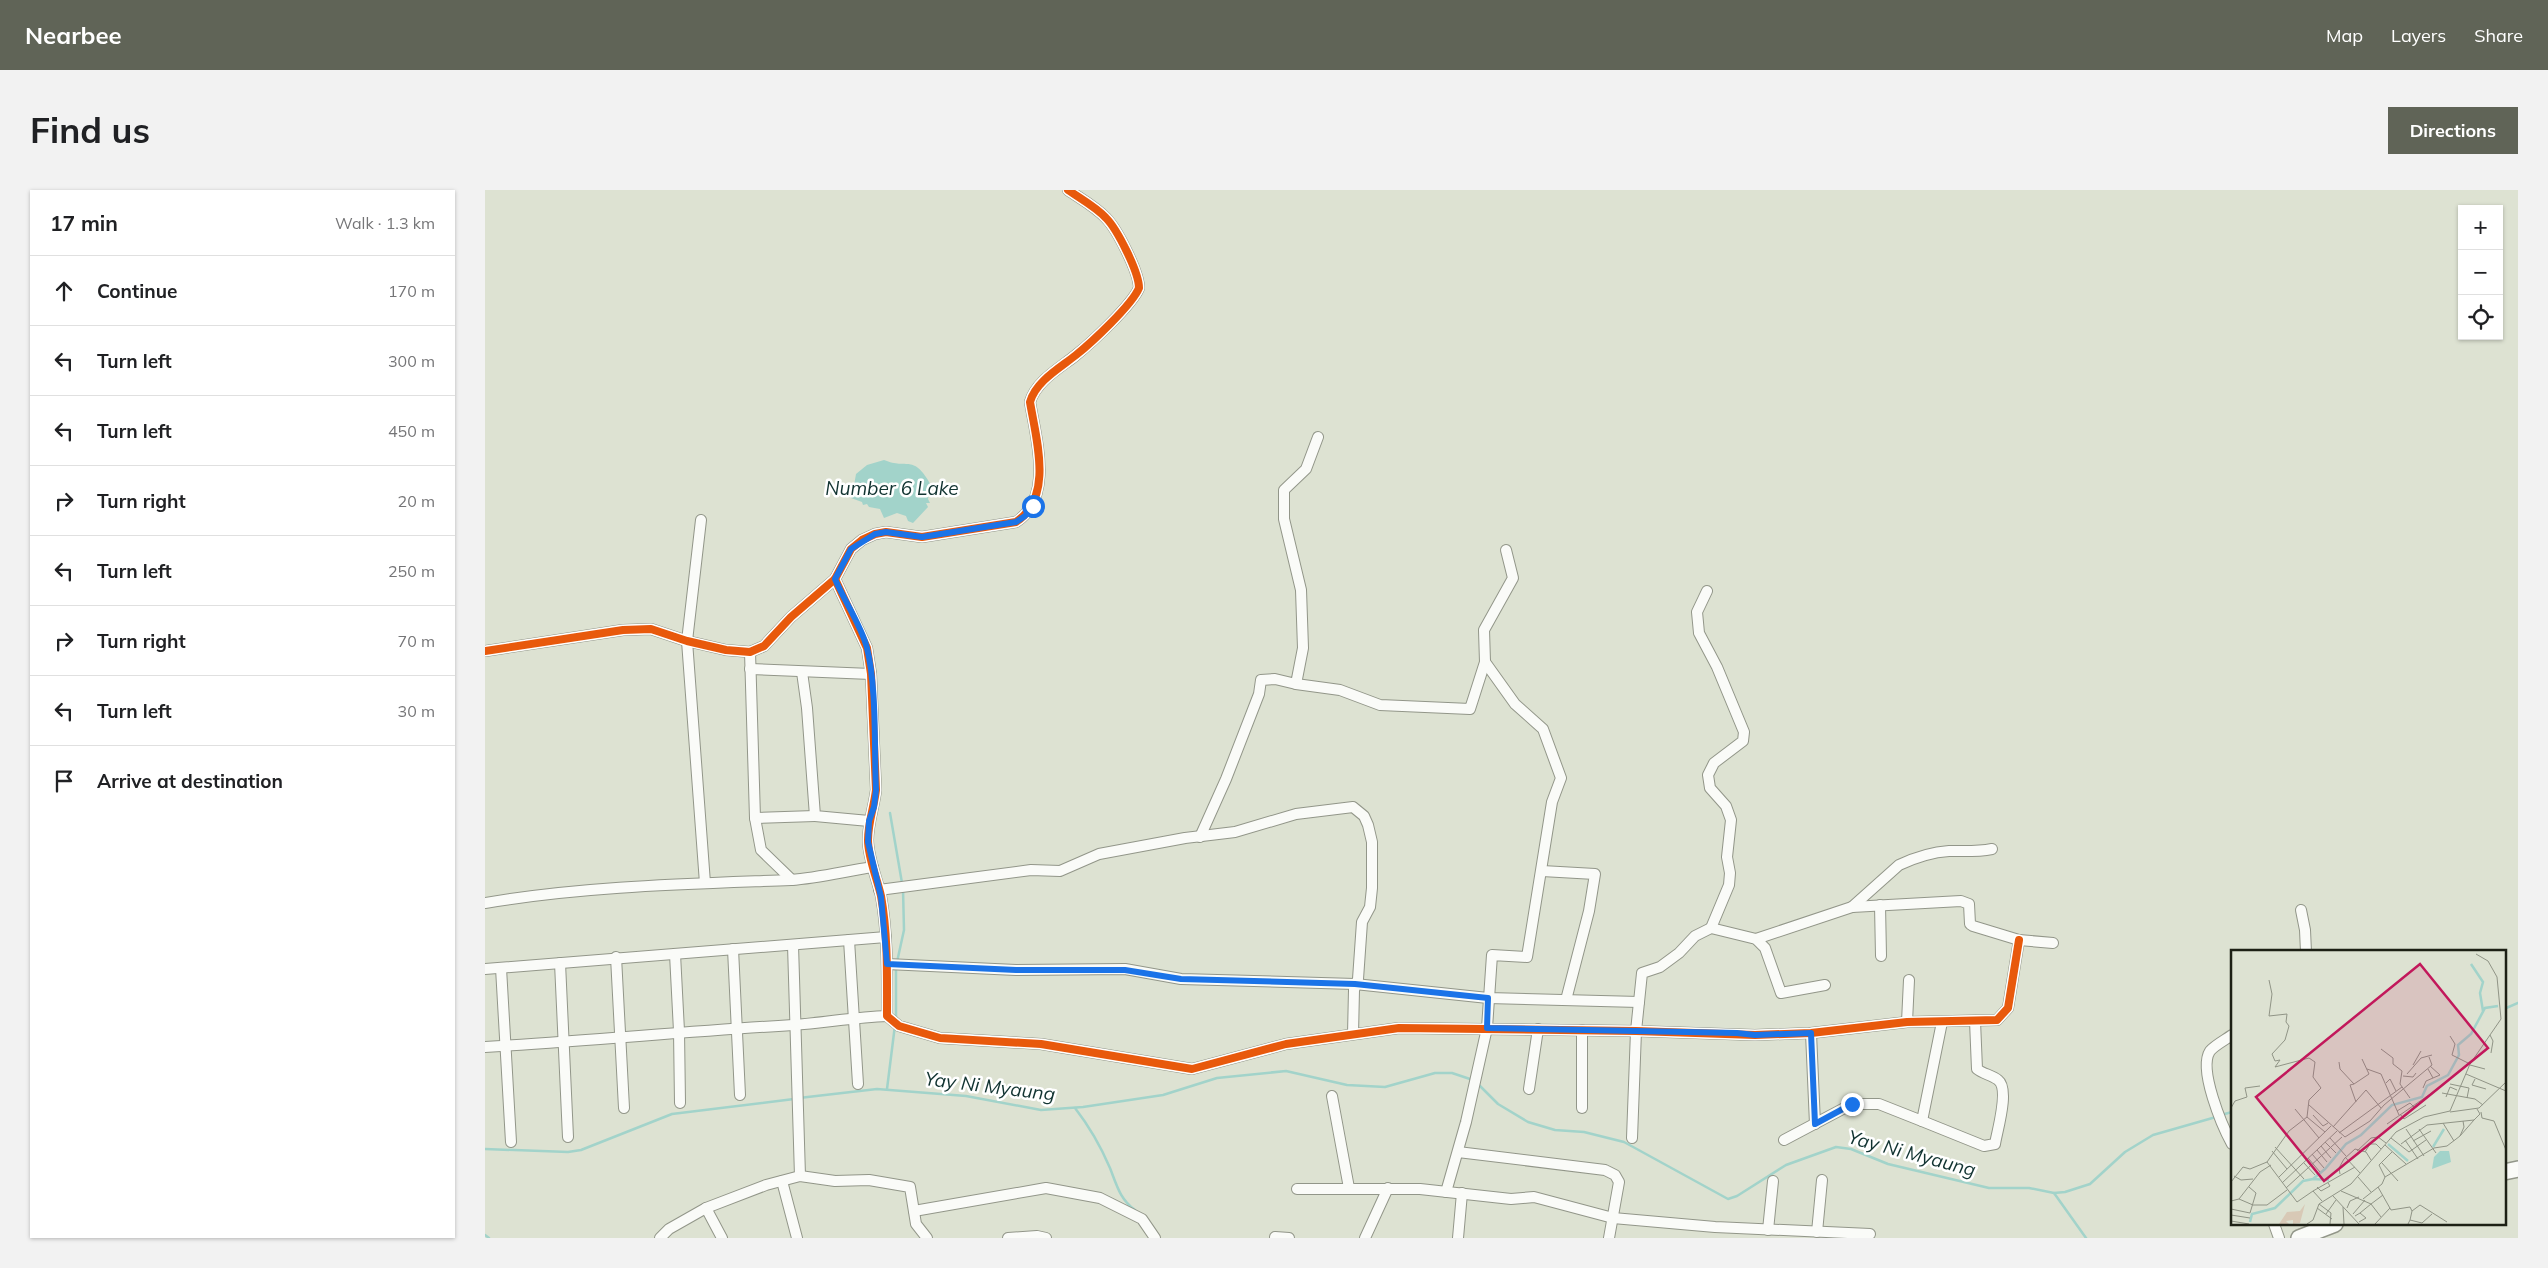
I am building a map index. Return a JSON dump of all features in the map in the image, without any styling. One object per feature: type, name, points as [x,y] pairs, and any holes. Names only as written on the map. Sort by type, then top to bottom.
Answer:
[{"type":"main road","points":[[2505,1172],[2518,1169]]},
{"type":"main road","points":[[2299,1238],[2327,1231]]},
{"type":"street","points":[[485,651],[614,632],[651,629],[687,641],[726,650],[750,652],[764,646],[791,617],[835,579],[851,549],[875,534],[886,532],[922,537],[1016,522],[1025,516],[1033,506],[1037,488],[1039,461],[1030,402],[1032,394],[1042,382],[1081,351],[1128,304],[1139,288],[1137,276],[1112,224],[1101,213],[1069,190]]},
{"type":"street","points":[[1296,684],[1303,648],[1301,590],[1285,519],[1284,490],[1306,469],[1318,438]]},
{"type":"street","points":[[701,520],[687,641],[705,883]]},
{"type":"street","points":[[1200,837],[1253,711],[1259,694],[1261,680],[1275,679],[1340,690],[1380,705],[1470,709],[1485,662],[1483,630],[1513,578],[1506,550]]},
{"type":"street","points":[[835,579],[862,634],[867,648],[871,674],[876,790],[874,807],[869,821],[868,842],[879,890],[885,937],[887,1016]]},
{"type":"street","points":[[1707,591],[1697,612],[1699,633],[1717,667],[1744,732],[1743,741],[1714,763],[1708,775],[1710,788],[1726,806],[1731,820],[1727,857],[1730,873],[1729,885],[1711,928]]},
{"type":"street","points":[[750,652],[755,818],[761,850],[792,880]]},
{"type":"street","points":[[1446,1192],[1476,1084],[1487,1028],[1492,955],[1527,957],[1552,802],[1561,778],[1543,729],[1515,704],[1485,662]]},
{"type":"street","points":[[751,669],[871,674]]},
{"type":"street","points":[[802,672],[807,708],[815,816]]},
{"type":"street","points":[[879,890],[1031,870],[1060,871],[1099,854],[1235,832],[1297,814],[1353,807],[1359,811],[1368,825],[1372,842],[1372,888],[1370,907],[1362,922],[1355,984],[1353,1034]]},
{"type":"street","points":[[755,818],[815,816],[869,821]]},
{"type":"street","points":[[1852,907],[1899,865],[1909,860],[1947,851],[1977,852],[1992,849]]},
{"type":"street","points":[[485,903],[545,893],[705,883],[792,880],[873,867]]},
{"type":"street","points":[[1542,871],[1595,874],[1589,912],[1566,1000]]},
{"type":"street","points":[[1632,1138],[1636,1030],[1642,973],[1660,967],[1679,953],[1695,936],[1711,928],[1756,939],[1852,907],[1966,902],[1969,904],[1970,924],[1973,926],[2019,940],[2053,944]]},
{"type":"street","points":[[1880,905],[1881,956]]},
{"type":"street","points":[[2301,910],[2305,930],[2306,950]]},
{"type":"street","points":[[485,969],[616,957],[885,937]]},
{"type":"street","points":[[1756,939],[1768,952],[1781,993],[1825,985]]},
{"type":"street","points":[[849,940],[858,1084]]},
{"type":"street","points":[[485,1047],[737,1027],[795,1025],[855,1017],[887,1016],[899,1026],[940,1038],[1041,1044],[1192,1069],[1286,1044],[1399,1028],[1636,1030],[1755,1035],[1811,1033],[1907,1022],[1997,1020],[2005,1014],[2008,1008],[2019,940]]},
{"type":"street","points":[[793,945],[800,1176]]},
{"type":"street","points":[[733,949],[740,1094]]},
{"type":"street","points":[[675,954],[680,1103]]},
{"type":"street","points":[[616,957],[624,1108]]},
{"type":"street","points":[[560,963],[562,1041],[568,1137]]},
{"type":"street","points":[[887,964],[1016,970],[1125,970],[1181,979],[1355,984],[1488,998],[1639,1002]]},
{"type":"street","points":[[501,968],[511,1142]]},
{"type":"street","points":[[1907,1022],[1909,980]]},
{"type":"street","points":[[1784,1140],[1852,1104],[1879,1104],[1984,1146],[1995,1144],[2004,1095],[2003,1086],[1996,1078],[1977,1069],[1975,1021]]},
{"type":"street","points":[[1922,1121],[1941,1022]]},
{"type":"street","points":[[1529,1089],[1538,1029]]},
{"type":"street","points":[[1581,1108],[1582,1030]]},
{"type":"street","points":[[1811,1033],[1815,1124]]},
{"type":"street","points":[[2231,1036],[2210,1052],[2206,1063],[2216,1108],[2222,1126],[2231,1142]]},
{"type":"street","points":[[1332,1096],[1349,1188]]},
{"type":"street","points":[[1458,1152],[1605,1170],[1615,1175],[1619,1182],[1609,1238]]},
{"type":"street","points":[[660,1238],[669,1229],[706,1208],[800,1176],[835,1181],[869,1180],[910,1187],[916,1224],[927,1238]]},
{"type":"street","points":[[1817,1232],[1823,1180]]},
{"type":"street","points":[[782,1181],[797,1238]]},
{"type":"street","points":[[1768,1230],[1773,1181]]},
{"type":"street","points":[[914,1211],[1046,1188],[1100,1198],[1142,1219],[1155,1238]]},
{"type":"street","points":[[1365,1238],[1388,1188]]},
{"type":"street","points":[[1297,1189],[1388,1188],[1462,1193],[1511,1199],[1534,1197],[1613,1218],[1715,1228],[1870,1234]]},
{"type":"street","points":[[1458,1238],[1462,1193]]},
{"type":"street","points":[[706,1208],[722,1238]]},
{"type":"street","points":[[2275,1226],[2279,1238]]},
{"type":"street","points":[[1008,1238],[1037,1236],[1046,1238]]},
{"type":"street","points":[[1275,1237],[1289,1238]]},
{"type":"water","name":"Number 6 Lake","points":[[884,460],[915,466],[925,475],[931,485],[928,499],[930,503],[926,503],[928,507],[913,523],[908,521],[906,516],[897,513],[884,518],[880,509],[869,507],[867,504],[863,505],[862,502],[851,498],[855,492],[853,491],[856,474],[867,465]]},
{"type":"waterway","points":[[890,813],[902,883]]},
{"type":"waterway","points":[[897,962],[904,930],[903,889]]},
{"type":"waterway","points":[[896,968],[896,1020]]},
{"type":"waterway","name":"Yay Ni Myaung","points":[[2505,1009],[2518,1003]]},
{"type":"waterway","points":[[887,1089],[895,1025]]},
{"type":"waterway","name":"Yay Ni Myaung","points":[[799,1098],[877,1089],[966,1096],[1041,1110],[1083,1107],[1163,1095],[1217,1078],[1286,1071],[1347,1085],[1385,1087],[1435,1073],[1452,1073],[1473,1080]]},
{"type":"waterway","name":"Yay Ni Myaung","points":[[1477,1083],[1498,1104],[1528,1122],[1555,1130],[1584,1132],[1624,1142],[1728,1199],[1737,1196],[1786,1165],[1836,1147],[1851,1149],[1888,1164],[1989,1188],[2029,1188],[2054,1193],[2065,1192],[2090,1184],[2125,1152],[2153,1135],[2216,1117]]},
{"type":"waterway","name":"Yay Ni Myaung","points":[[485,1149],[568,1152],[581,1150],[672,1114],[794,1099]]},
{"type":"waterway","points":[[1075,1108],[1099,1145],[1122,1197],[1135,1210]]},
{"type":"waterway","name":"Yay Ni Myaung","points":[[2221,1115],[2231,1112]]},
{"type":"waterway","points":[[2054,1193],[2086,1238]]},
{"type":"waterway","points":[[485,1235],[489,1238]]},
{"type":"cycle path","points":[[485,651],[623,630],[651,629],[687,641],[726,650],[750,652],[764,646],[791,617],[835,579],[851,549],[862,540],[875,534],[886,532],[922,537],[1016,522],[1028,511],[1035,498],[1039,483],[1038,450],[1030,402],[1033,394],[1043,381],[1083,349],[1111,323],[1139,288],[1131,262],[1111,224],[1098,210],[1068,190]]},
{"type":"cycle path","points":[[835,579],[867,648],[871,674],[876,790],[869,827],[868,847],[881,896],[885,926],[887,1016],[899,1026],[940,1038],[1041,1044],[1192,1069],[1286,1044],[1399,1028],[1636,1031],[1755,1035],[1811,1033],[1907,1022],[1997,1020],[2008,1008],[2019,940]]},
{"type":"route","points":[[1033,506],[1025,516],[1016,522],[922,537],[886,532],[875,534],[862,540],[851,549],[841,563],[835,579],[847,608],[862,634],[867,648],[871,674],[876,790],[874,807],[869,821],[868,842],[881,897],[887,964],[1016,970],[1125,970],[1181,979],[1355,984],[1488,998],[1487,1028],[1737,1033],[1755,1035],[1811,1033],[1815,1124],[1852,1104]]}]
